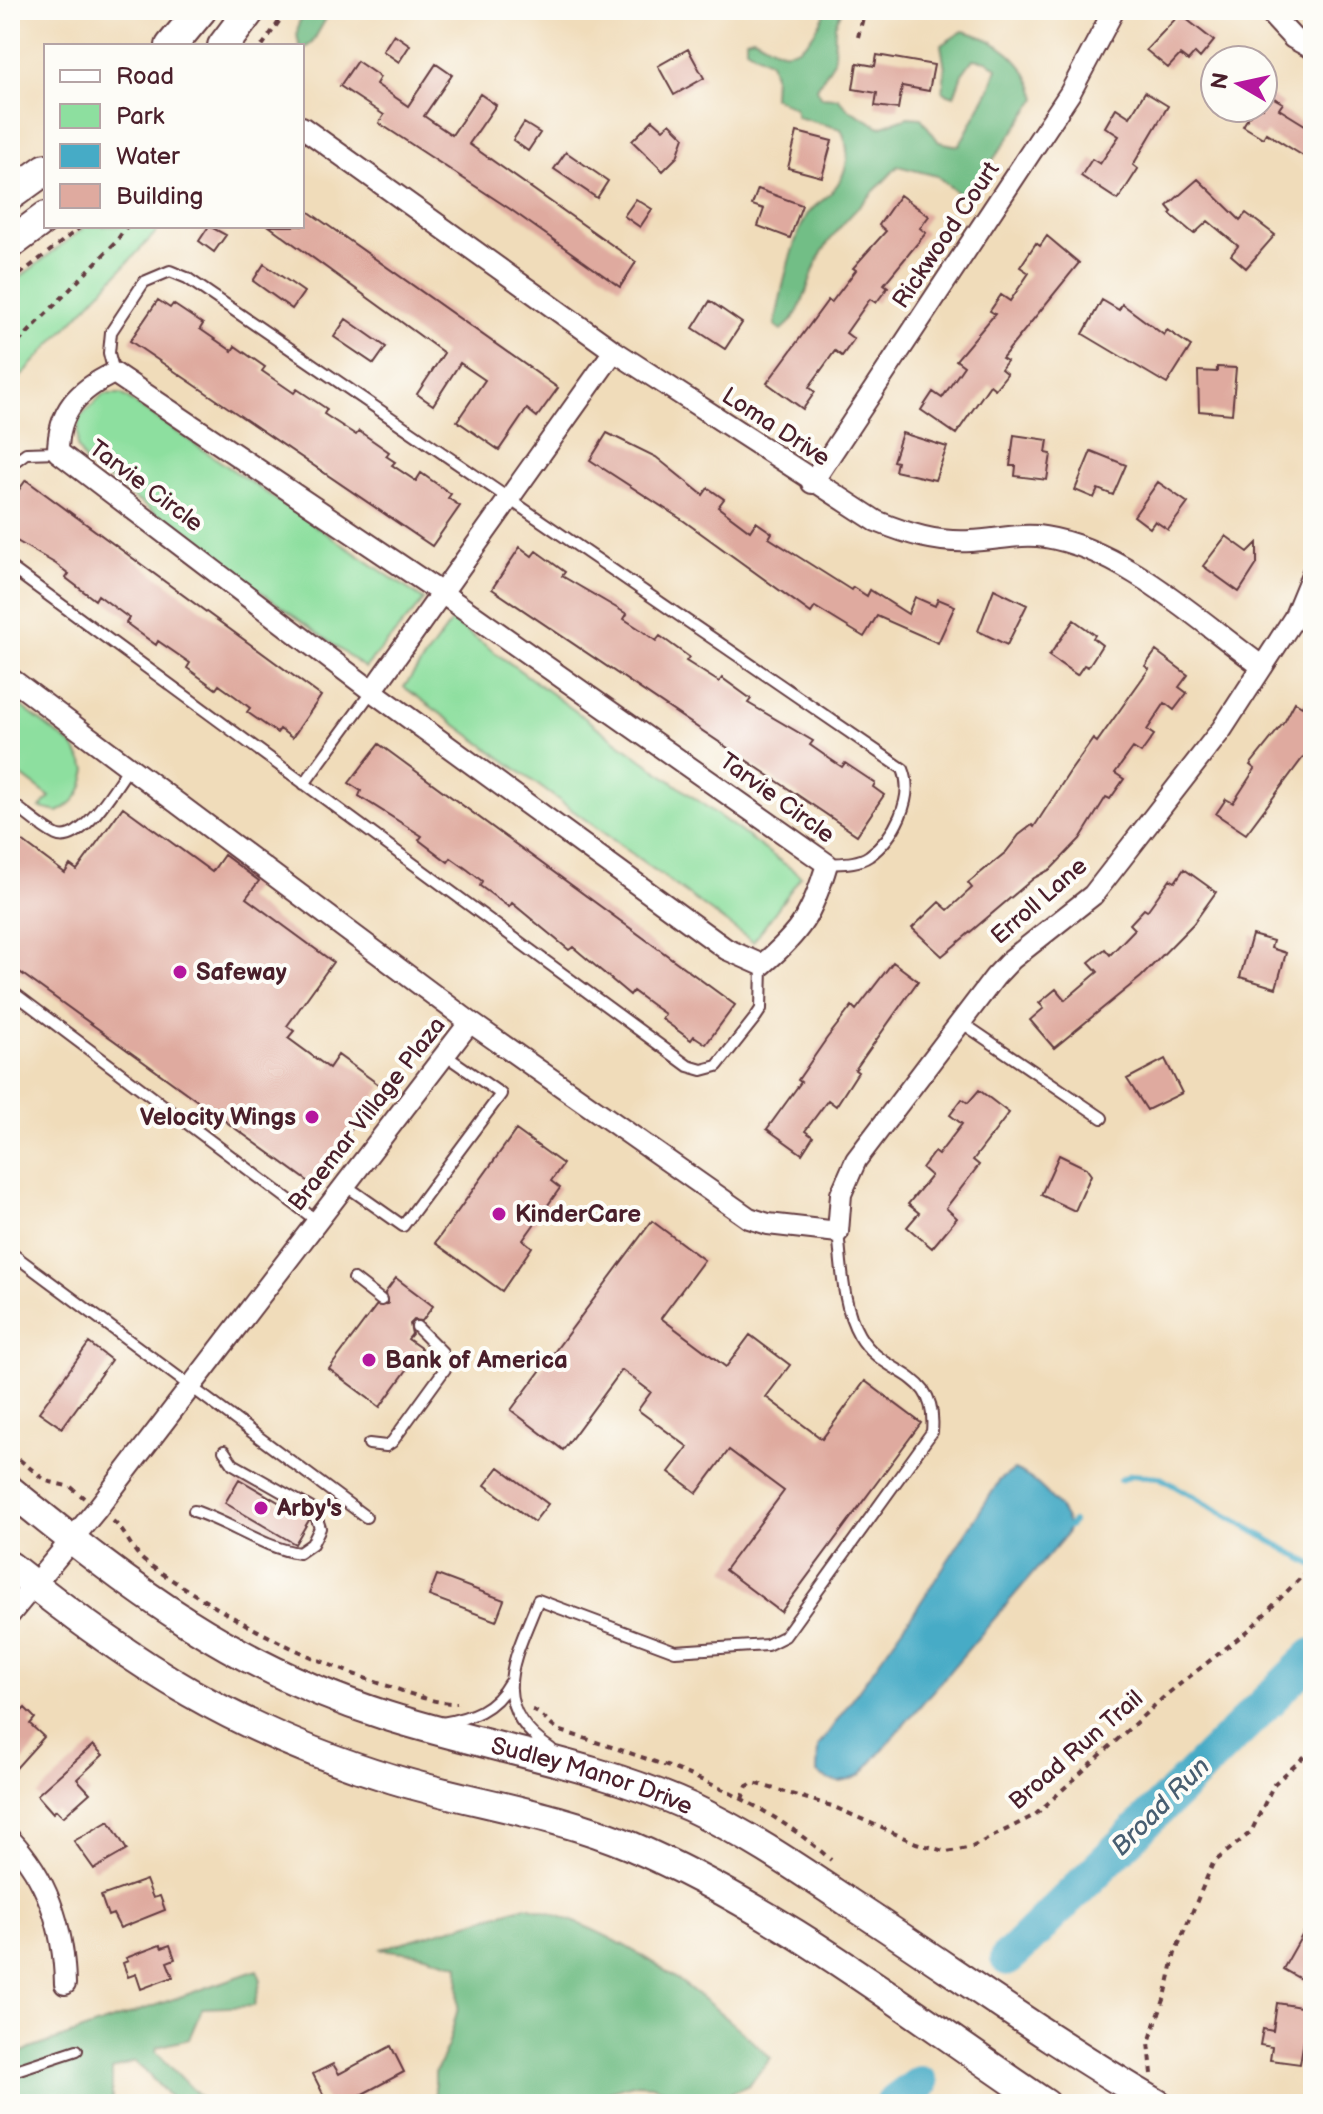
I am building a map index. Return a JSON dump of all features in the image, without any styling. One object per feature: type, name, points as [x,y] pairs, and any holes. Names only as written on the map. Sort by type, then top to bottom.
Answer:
[{"type":"main road","points":[[173,44],[201,10]]},
{"type":"main road","points":[[224,44],[250,10]]},
{"type":"main road","points":[[10,195],[44,170]]},
{"type":"main road","points":[[10,244],[44,218]]},
{"type":"main road","name":"Sudley Manor Drive","points":[[10,1490],[72,1541],[195,1631],[260,1666],[328,1695],[425,1727],[573,1764],[688,1807],[749,1837],[1092,2065],[1156,2104]]},
{"type":"main road","points":[[10,1566],[101,1638],[157,1676],[265,1733],[396,1780],[516,1808],[579,1827],[676,1866],[791,1933],[1046,2104]]},
{"type":"street","name":"Rickwood Court","points":[[812,483],[1070,93],[1114,10]]},
{"type":"street","points":[[1267,10],[1293,38],[1313,49]]},
{"type":"street","name":"Loma Drive","points":[[304,128],[614,351],[812,483],[876,521],[910,536],[971,541],[1042,536],[1075,543],[1120,564],[1260,665]]},
{"type":"street","points":[[372,691],[614,351]]},
{"type":"street","name":"Tarvie Circle","points":[[114,373],[443,594],[827,864],[813,910],[789,942],[762,965],[726,949],[372,691],[58,452],[58,431],[78,395],[114,373]]},
{"type":"street","name":"Erroll Lane","points":[[838,1232],[841,1194],[856,1160],[1012,959],[1093,895],[1222,729],[1260,665],[1294,618],[1313,572]]},
{"type":"street","name":"Braemar Village Plaza","points":[[10,678],[470,1022],[72,1541],[10,1614]]},
{"type":"street","points":[[470,1022],[749,1218],[768,1224],[838,1232]]},
{"type":"street","points":[[10,1839],[48,1895],[60,1931],[65,1984]]},
{"type":"lane","points":[[114,373],[109,353],[111,332],[144,282],[170,271],[187,278],[511,497],[903,769],[908,781],[907,805],[877,848],[867,857],[851,863],[827,864]]},
{"type":"lane","points":[[10,465],[26,453],[58,452]]},
{"type":"lane","points":[[10,567],[688,1066],[702,1070],[717,1066],[755,1018],[761,1009],[762,965]]},
{"type":"lane","points":[[304,784],[372,691]]},
{"type":"lane","points":[[10,802],[59,837],[72,836],[88,824],[130,766]]},
{"type":"lane","points":[[10,990],[317,1221]]},
{"type":"lane","points":[[961,1022],[1102,1118]]},
{"type":"lane","points":[[345,1185],[403,1226],[501,1094],[445,1055]]},
{"type":"lane","points":[[425,1727],[482,1712],[495,1703],[509,1683],[538,1600],[675,1651],[767,1645],[785,1636],[932,1432],[934,1412],[927,1391],[877,1356],[860,1336],[847,1304],[838,1232]]},
{"type":"lane","points":[[10,1252],[366,1517]]},
{"type":"lane","points":[[354,1279],[381,1300]]},
{"type":"lane","points":[[369,1444],[386,1446],[392,1442],[445,1369],[442,1352],[417,1327]]},
{"type":"lane","points":[[194,1511],[226,1521],[284,1551],[299,1553],[312,1544],[320,1528],[314,1510],[233,1464],[224,1451]]},
{"type":"lane","points":[[509,1683],[521,1723],[538,1740],[573,1764]]},
{"type":"lane","points":[[10,2072],[77,2050]]},
{"type":"path","points":[[263,44],[287,10]]},
{"type":"path","points":[[858,37],[865,10]]},
{"type":"path","points":[[10,282],[79,228]]},
{"type":"path","points":[[10,351],[115,243],[126,228]]},
{"type":"path","points":[[10,1452],[46,1481],[71,1487]]},
{"type":"path","points":[[127,1533],[134,1552],[144,1561],[210,1605],[279,1642],[355,1676],[408,1693],[460,1703]]},
{"type":"path","name":"Broad Run Trail","points":[[742,1799],[747,1786],[754,1783],[866,1818],[947,1852],[972,1847],[1035,1815],[1166,1695],[1249,1630],[1313,1565]]},
{"type":"path","points":[[1153,2033],[1175,1953],[1213,1863],[1251,1832],[1274,1784],[1313,1749]]},
{"type":"green space","points":[[305,10],[331,10],[312,43],[304,49],[304,44],[298,41],[300,20]]},
{"type":"green space","points":[[827,10],[842,10],[835,25],[834,61],[817,88],[820,97],[838,98],[848,109],[880,127],[908,117],[921,118],[939,142],[959,146],[990,88],[997,68],[988,61],[973,59],[962,74],[954,96],[943,92],[945,68],[941,45],[963,31],[988,40],[1010,54],[1026,73],[1037,98],[965,199],[937,176],[898,166],[833,236],[818,260],[795,317],[781,330],[775,325],[795,242],[807,214],[837,185],[846,168],[847,149],[841,129],[797,117],[795,108],[773,97],[774,75],[770,62],[746,48],[746,39],[753,37],[782,51],[790,51],[810,38]]},
{"type":"green space","points":[[83,228],[160,228],[10,388],[10,285]]},
{"type":"green space","points":[[104,394],[121,394],[424,600],[365,668],[85,462],[77,446],[79,418]]},
{"type":"green space","points":[[452,621],[801,876],[753,942],[404,687]]},
{"type":"green space","points":[[10,698],[72,745],[87,769],[78,795],[58,812],[40,808],[50,797],[10,767]]},
{"type":"green space","points":[[526,1906],[595,1931],[658,1966],[716,2009],[771,2058],[749,2085],[717,2099],[685,2097],[652,2085],[633,2084],[566,2104],[435,2104],[435,2073],[448,2046],[458,2008],[459,1965],[422,1954],[380,1949]]},
{"type":"green space","points":[[257,1970],[261,1980],[254,2006],[202,2008],[189,2039],[157,2047],[156,2052],[207,2104],[177,2104],[135,2061],[112,2070],[112,2104],[10,2104],[10,2056]]},
{"type":"water","points":[[1014,1470],[1039,1485],[1053,1501],[1069,1526],[1065,1536],[861,1775],[839,1782],[823,1777],[817,1773],[818,1747],[915,1611],[1000,1480]]},
{"type":"building","points":[[1180,14],[1214,41],[1212,44],[1199,44],[1199,57],[1195,53],[1188,61],[1180,55],[1168,68],[1146,50]]},
{"type":"building","points":[[394,34],[410,45],[399,62],[383,51]]},
{"type":"building","points":[[688,49],[704,78],[674,95],[658,66]]},
{"type":"building","points":[[877,55],[934,65],[929,91],[902,86],[898,109],[875,106],[877,93],[853,89],[857,63],[875,66]]},
{"type":"building","points":[[357,61],[380,77],[376,84],[408,106],[436,64],[452,75],[424,116],[452,135],[480,94],[496,105],[469,144],[636,262],[620,287],[510,209],[379,123],[384,115],[340,86]]},
{"type":"building","points":[[1145,92],[1168,106],[1133,165],[1138,169],[1118,200],[1081,176],[1092,159],[1100,164],[1119,136],[1105,127],[1116,108],[1130,117]]},
{"type":"building","points":[[1279,109],[1313,130],[1313,162],[1266,133],[1263,138],[1243,126],[1279,124]]},
{"type":"building","points":[[653,120],[663,129],[670,123],[684,137],[677,157],[663,171],[632,141]]},
{"type":"building","points":[[524,123],[540,133],[528,151],[513,140]]},
{"type":"building","points":[[797,132],[832,141],[822,177],[788,168]]},
{"type":"building","points":[[566,152],[608,181],[597,198],[554,169]]},
{"type":"building","points":[[1198,179],[1240,220],[1246,213],[1275,235],[1246,268],[1231,255],[1238,246],[1208,221],[1194,234],[1170,214],[1172,212],[1167,206]]},
{"type":"building","points":[[758,189],[802,205],[790,238],[758,226],[764,209],[752,205]]},
{"type":"building","points":[[900,195],[929,216],[920,228],[926,233],[884,284],[888,287],[876,303],[870,299],[846,333],[854,339],[842,356],[835,351],[809,387],[815,392],[803,409],[767,383],[828,300],[831,303],[856,270],[853,268],[886,231],[879,225]]},
{"type":"building","points":[[636,199],[652,209],[640,227],[624,216]]},
{"type":"building","points":[[304,208],[558,388],[537,417],[527,409],[499,450],[457,421],[485,380],[460,363],[433,405],[417,394],[444,353],[272,228],[304,228]]},
{"type":"building","points":[[208,228],[226,235],[214,252],[199,241]]},
{"type":"building","points":[[1047,236],[1079,263],[1002,358],[1007,361],[1001,369],[1007,374],[995,389],[990,385],[956,434],[921,410],[933,392],[942,398],[964,366],[956,360],[995,314],[990,311],[1001,295],[1010,301],[1029,273],[1020,267],[1036,243],[1040,246]]},
{"type":"building","points":[[264,264],[304,292],[292,309],[253,281]]},
{"type":"building","points":[[158,300],[170,308],[173,304],[203,324],[200,329],[232,351],[235,346],[265,367],[262,371],[294,393],[297,389],[327,409],[324,414],[356,435],[359,431],[389,452],[386,456],[395,462],[392,465],[416,481],[421,473],[451,494],[448,498],[460,506],[432,546],[130,341]]},
{"type":"building","points":[[1102,300],[1119,310],[1122,304],[1164,335],[1167,330],[1191,346],[1167,384],[1083,334]]},
{"type":"building","points":[[710,301],[742,323],[725,349],[693,328]]},
{"type":"building","points":[[346,319],[386,347],[374,364],[334,337]]},
{"type":"building","points":[[1217,367],[1236,368],[1232,414],[1199,411],[1198,371],[1217,372]]},
{"type":"building","points":[[607,433],[656,457],[703,495],[708,488],[724,499],[718,507],[750,531],[756,522],[772,533],[769,538],[851,590],[853,587],[867,596],[870,590],[908,614],[915,597],[935,606],[938,599],[955,606],[938,643],[877,616],[864,637],[815,607],[811,613],[684,521],[590,460]]},
{"type":"building","points":[[902,433],[947,447],[935,480],[895,471],[897,462],[893,461]]},
{"type":"building","points":[[1014,435],[1048,440],[1046,453],[1051,454],[1047,480],[1015,476],[1016,466],[1010,466]]},
{"type":"building","points":[[1091,451],[1126,465],[1113,495],[1098,489],[1094,498],[1075,490]]},
{"type":"building","points":[[26,480],[321,696],[292,738],[280,729],[277,733],[247,712],[250,708],[236,697],[219,685],[216,689],[187,668],[190,663],[158,641],[156,645],[126,623],[129,618],[98,595],[95,600],[66,578],[69,574],[56,564],[10,537],[10,502]]},
{"type":"building","points":[[1158,482],[1188,503],[1168,530],[1155,521],[1150,528],[1134,516]]},
{"type":"building","points":[[1226,536],[1248,552],[1257,543],[1257,564],[1239,592],[1203,566]]},
{"type":"building","points":[[520,547],[532,556],[536,551],[565,572],[562,576],[627,614],[624,619],[656,641],[660,636],[689,657],[686,661],[719,682],[722,678],[751,699],[748,703],[813,741],[810,745],[842,767],[845,763],[875,783],[873,787],[884,795],[857,835],[492,589]]},
{"type":"building","points":[[994,589],[1027,605],[1007,645],[978,631]]},
{"type":"building","points":[[1074,620],[1095,635],[1093,638],[1102,645],[1088,667],[1084,665],[1077,675],[1049,656]]},
{"type":"building","points":[[1156,651],[1188,675],[1179,687],[1187,693],[1174,710],[1165,703],[1147,730],[1154,735],[1141,753],[1133,748],[1115,773],[1124,779],[1110,799],[1106,797],[1080,839],[1051,869],[1034,878],[942,956],[912,928],[939,902],[948,910],[972,888],[968,883],[1006,852],[1019,835],[1032,825],[1034,827],[1093,739],[1097,742],[1149,669],[1145,666]]},
{"type":"building","points":[[1313,690],[1313,744],[1246,834],[1216,814],[1226,799],[1233,803],[1255,769],[1250,765],[1285,721],[1295,702],[1302,706]]},
{"type":"building","points":[[379,744],[735,1005],[706,1044],[694,1036],[691,1040],[662,1019],[665,1014],[633,991],[630,995],[573,947],[569,950],[512,903],[509,907],[480,886],[482,881],[468,870],[451,858],[448,862],[419,840],[422,836],[359,796],[361,791],[349,783]]},
{"type":"building","points":[[123,807],[212,872],[224,855],[259,881],[246,898],[333,962],[287,1026],[294,1031],[288,1038],[329,1068],[338,1055],[382,1087],[312,1184],[10,965],[10,832],[65,873],[70,865],[77,870]]},
{"type":"building","points":[[1184,869],[1216,892],[1193,924],[1141,977],[1054,1048],[1030,1020],[1044,1008],[1039,1003],[1056,989],[1065,1000],[1098,972],[1089,962],[1105,949],[1110,955],[1135,929],[1130,924],[1144,909],[1147,911],[1170,879],[1175,882]]},
{"type":"building","points":[[1252,935],[1273,941],[1271,948],[1286,953],[1276,988],[1240,977]]},
{"type":"building","points":[[893,962],[918,981],[855,1070],[858,1072],[836,1106],[828,1100],[805,1131],[813,1137],[802,1154],[767,1129],[801,1082],[798,1080],[827,1038],[852,1006],[856,1010]]},
{"type":"building","points":[[1165,1059],[1182,1093],[1147,1110],[1127,1079]]},
{"type":"building","points":[[979,1090],[1009,1113],[973,1160],[979,1165],[946,1208],[957,1218],[932,1248],[907,1227],[919,1213],[908,1204],[931,1176],[922,1168],[934,1152],[938,1155],[962,1124],[950,1115],[962,1099],[968,1103]]},
{"type":"building","name":"KinderCare","points":[[516,1130],[563,1164],[551,1181],[560,1188],[523,1240],[532,1247],[502,1291],[435,1243]]},
{"type":"building","points":[[1059,1155],[1086,1168],[1091,1175],[1075,1211],[1041,1195]]},
{"type":"building","points":[[652,1221],[704,1260],[661,1318],[726,1367],[750,1335],[790,1365],[766,1397],[822,1439],[865,1381],[921,1423],[781,1612],[725,1570],[784,1491],[729,1450],[697,1493],[669,1472],[688,1447],[638,1410],[651,1392],[622,1370],[563,1450],[511,1410]]},
{"type":"building","points":[[396,1278],[433,1306],[422,1321],[414,1320],[410,1324],[412,1334],[408,1339],[422,1349],[380,1407],[329,1369],[376,1306],[388,1304],[385,1293]]},
{"type":"building","points":[[89,1343],[111,1360],[62,1428],[39,1412]]},
{"type":"building","points":[[499,1467],[548,1504],[534,1522],[485,1485]]},
{"type":"building","points":[[239,1479],[309,1520],[295,1544],[225,1503]]},
{"type":"building","points":[[437,1575],[504,1600],[496,1621],[429,1596]]},
{"type":"building","points":[[10,1706],[19,1714],[25,1708],[35,1718],[30,1724],[44,1737],[10,1775]]},
{"type":"building","points":[[93,1745],[103,1755],[77,1779],[90,1793],[63,1817],[56,1810],[53,1813],[37,1795]]},
{"type":"building","points":[[109,1821],[127,1850],[94,1869],[74,1841]]},
{"type":"building","points":[[146,1880],[153,1898],[160,1896],[165,1910],[120,1928],[113,1914],[108,1916],[101,1896]]},
{"type":"building","points":[[1313,1916],[1313,1986],[1283,1969]]},
{"type":"building","points":[[160,1945],[162,1948],[170,1945],[175,1959],[167,1962],[173,1977],[141,1989],[136,1974],[128,1977],[123,1963],[128,1961],[126,1958]]},
{"type":"building","points":[[1277,2003],[1313,2009],[1313,2029],[1306,2028],[1300,2064],[1270,2060],[1272,2047],[1260,2045],[1263,2029],[1273,2031]]},
{"type":"building","points":[[391,2046],[404,2072],[353,2099],[355,2104],[328,2104],[313,2074],[333,2064],[339,2074]]},
{"type":"waterway","points":[[1120,1480],[1131,1475],[1159,1477],[1313,1565]]},
{"type":"waterway","points":[[1069,1526],[1073,1522]]},
{"type":"waterway","name":"Broad Run","points":[[1008,1958],[1313,1656]]},
{"type":"waterway","name":"Broad Run","points":[[893,2104],[920,2084]]},
{"type":"place","name":"Safeway","points":[[180,972]]},
{"type":"place","name":"Velocity Wings","points":[[312,1117]]},
{"type":"place","name":"KinderCare","points":[[499,1214]]},
{"type":"place","name":"Bank of America","points":[[369,1360]]},
{"type":"place","name":"Arby's","points":[[261,1508]]}]
